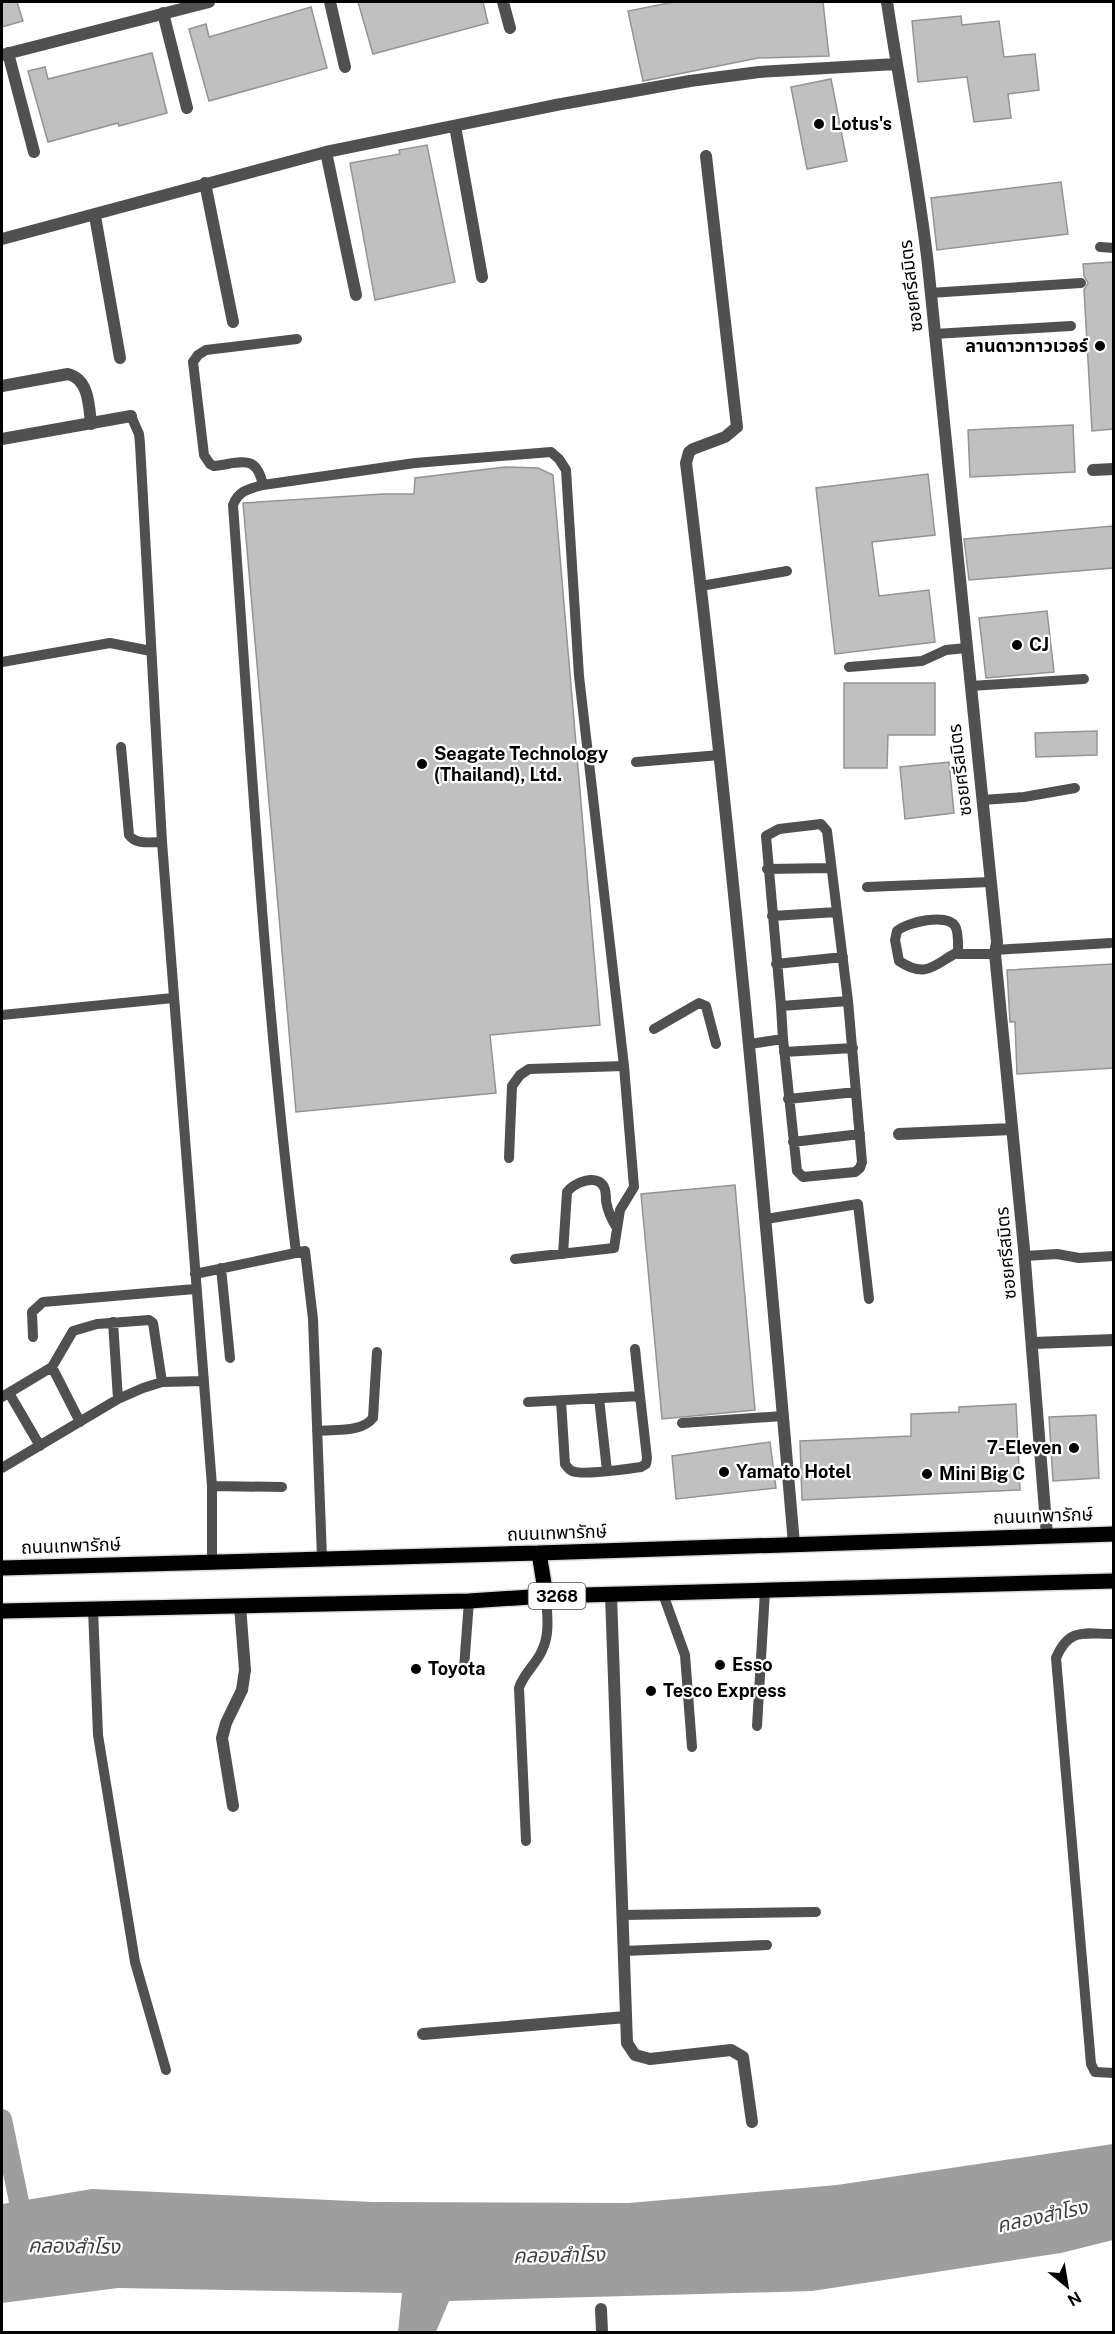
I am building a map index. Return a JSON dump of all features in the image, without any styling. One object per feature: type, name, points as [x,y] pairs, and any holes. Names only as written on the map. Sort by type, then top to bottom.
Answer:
[{"type":"main road","name":"ถนนเทพารักษ์","points":[[2,1568],[1113,1534]]},
{"type":"main road","points":[[539,1553],[546,1596]]},
{"type":"main road","name":"3268","points":[[2,1611],[469,1601],[546,1596],[1113,1581]]},
{"type":"street","points":[[34,152],[5,54],[210,2]]},
{"type":"street","points":[[330,2],[345,67]]},
{"type":"street","points":[[503,2],[510,28]]},
{"type":"street","name":"ซอยศรีสมิตร","points":[[887,2],[928,265],[997,942],[995,952],[1033,1343],[1047,1536]]},
{"type":"street","points":[[163,13],[187,108]]},
{"type":"street","points":[[2,239],[326,152],[556,105],[690,81],[759,72],[896,64]]},
{"type":"street","points":[[455,126],[482,278]]},
{"type":"street","points":[[326,152],[356,295]]},
{"type":"street","points":[[706,156],[737,427],[725,436],[693,449],[689,452],[686,463],[720,755],[750,1044],[794,1544]]},
{"type":"street","points":[[205,183],[233,322]]},
{"type":"street","points":[[94,216],[120,358]]},
{"type":"street","points":[[2,386],[68,374],[75,376],[84,385],[91,424]]},
{"type":"street","points":[[2,439],[131,416]]},
{"type":"street","points":[[1094,470],[1113,469]]},
{"type":"street","points":[[899,1134],[1012,1129]]},
{"type":"street","points":[[1033,1343],[1113,1340]]},
{"type":"street","points":[[610,1595],[627,2043],[635,2055],[650,2059],[731,2050],[743,2057],[752,2122]]},
{"type":"street","points":[[233,1806],[222,1737],[226,1723],[242,1690],[245,1670],[240,1606]]},
{"type":"street","points":[[423,2034],[626,2017]]},
{"type":"street","points":[[601,2309],[602,2332]]},
{"type":"lane","points":[[1100,248],[1113,248]]},
{"type":"lane","points":[[930,292],[1081,283]]},
{"type":"lane","points":[[934,334],[1071,326]]},
{"type":"lane","points":[[263,485],[260,471],[255,464],[247,462],[214,466],[207,461],[204,455],[194,362],[198,355],[206,350],[297,339]]},
{"type":"lane","points":[[131,416],[139,434],[140,444],[162,842],[212,1486],[213,1562]]},
{"type":"lane","points":[[296,1252],[262,906],[233,505],[237,495],[244,490],[263,485],[415,463],[551,452],[566,470],[579,676],[624,1066],[634,1187],[620,1210],[614,1248],[516,1260]]},
{"type":"lane","points":[[701,586],[787,571]]},
{"type":"lane","points":[[2,662],[110,643],[151,651]]},
{"type":"lane","points":[[849,667],[922,661],[946,651],[966,648]]},
{"type":"lane","points":[[970,686],[1084,679]]},
{"type":"lane","points":[[121,747],[129,835],[133,841],[162,842]]},
{"type":"lane","points":[[636,762],[720,755]]},
{"type":"lane","points":[[982,800],[1024,797],[1075,788]]},
{"type":"lane","points":[[821,824],[827,831],[831,868],[853,1048],[862,1162],[860,1168],[855,1172],[803,1177],[797,1171],[788,1099],[766,836],[779,829],[821,824]]},
{"type":"lane","points":[[767,869],[831,868]]},
{"type":"lane","points":[[867,887],[990,882]]},
{"type":"lane","points":[[772,916],[837,912]]},
{"type":"lane","points":[[958,954],[957,928],[953,923],[917,921],[897,931],[895,940],[897,956],[904,964],[917,969],[938,967],[953,955],[958,954],[1110,943]]},
{"type":"lane","points":[[776,964],[843,957]]},
{"type":"lane","points":[[2,1015],[173,998]]},
{"type":"lane","points":[[781,1006],[848,1002]]},
{"type":"lane","points":[[654,1029],[699,1004],[704,1004],[716,1044]]},
{"type":"lane","points":[[750,1044],[783,1039]]},
{"type":"lane","points":[[784,1052],[853,1048]]},
{"type":"lane","points":[[509,1158],[512,1086],[520,1075],[529,1069],[624,1066]]},
{"type":"lane","points":[[788,1099],[856,1092]]},
{"type":"lane","points":[[793,1142],[860,1134]]},
{"type":"lane","points":[[563,1254],[567,1192],[576,1184],[590,1180],[605,1187],[610,1218],[617,1228]]},
{"type":"lane","points":[[766,1219],[858,1204],[869,1299]]},
{"type":"lane","points":[[195,1274],[305,1251],[313,1319],[322,1558]]},
{"type":"lane","points":[[1025,1256],[1057,1254],[1079,1258],[1113,1256]]},
{"type":"lane","points":[[221,1268],[230,1358]]},
{"type":"lane","points":[[33,1337],[32,1312],[43,1302],[195,1289]]},
{"type":"lane","points":[[40,1446],[5,1395],[52,1367],[74,1331],[97,1324],[149,1320],[156,1326],[162,1382]]},
{"type":"lane","points":[[113,1322],[118,1399]]},
{"type":"lane","points":[[561,1401],[565,1464],[568,1468],[577,1472],[607,1471],[641,1467],[646,1464],[635,1349]]},
{"type":"lane","points":[[317,1431],[357,1428],[369,1423],[373,1418],[377,1352]]},
{"type":"lane","points":[[52,1367],[80,1422]]},
{"type":"lane","points":[[2,1468],[118,1399],[162,1382],[204,1381]]},
{"type":"lane","points":[[528,1402],[640,1396]]},
{"type":"lane","points":[[598,1398],[607,1471]]},
{"type":"lane","points":[[682,1423],[783,1416]]},
{"type":"lane","points":[[212,1486],[282,1487]]},
{"type":"lane","points":[[757,1726],[765,1591]]},
{"type":"lane","points":[[663,1594],[685,1655],[692,1747]]},
{"type":"lane","points":[[526,1841],[519,1688],[527,1671],[543,1649],[547,1634],[546,1596]]},
{"type":"lane","points":[[464,1668],[469,1601]]},
{"type":"lane","points":[[93,1610],[98,1735],[135,1962],[166,2070]]},
{"type":"lane","points":[[1113,1634],[1076,1634],[1063,1641],[1056,1658],[1091,2064],[1095,2072],[1113,2073]]},
{"type":"lane","points":[[623,1915],[816,1912]]},
{"type":"lane","points":[[624,1951],[767,1945]]},
{"type":"water","name":"คลองสำโรง","points":[[1113,2144],[1113,2240],[1061,2253],[812,2291],[449,2301],[436,2332],[398,2332],[402,2293],[118,2288],[2,2303],[2,2204],[92,2189],[373,2202],[629,2203],[837,2185]]},
{"type":"building","points":[[2,2],[17,2],[23,21],[2,27]]},
{"type":"building","points":[[358,2],[483,2],[488,23],[373,54]]},
{"type":"building","points":[[674,2],[823,2],[829,56],[758,58],[643,81],[628,11]]},
{"type":"building","points":[[311,7],[327,68],[209,101],[189,29],[206,24],[209,37]]},
{"type":"building","points":[[961,16],[962,25],[999,21],[1004,57],[1035,54],[1039,90],[1008,94],[1011,118],[974,122],[967,77],[918,82],[912,21]]},
{"type":"building","points":[[152,53],[167,113],[119,126],[118,123],[48,142],[28,71],[45,67],[48,79]]},
{"type":"building","name":"Lotus's","points":[[831,79],[847,161],[807,169],[791,87]]},
{"type":"building","points":[[427,145],[455,282],[375,300],[350,163],[400,154],[399,150]]},
{"type":"building","points":[[1061,182],[1068,234],[937,250],[931,198]]},
{"type":"building","name":"ลานดาวทาวเวอร์","points":[[1113,262],[1113,429],[1092,431],[1084,290],[1088,283],[1084,276],[1083,264]]},
{"type":"building","points":[[1073,425],[1075,472],[970,477],[968,430]]},
{"type":"building","name":"Seagate Technology (Thailand), Ltd.","points":[[505,467],[538,468],[553,475],[600,1025],[490,1035],[496,1093],[296,1112],[243,503],[414,494],[415,478]]},
{"type":"building","points":[[928,474],[935,535],[872,542],[879,596],[929,590],[935,642],[835,654],[816,488]]},
{"type":"building","points":[[1113,526],[1113,568],[969,580],[964,539]]},
{"type":"building","name":"CJ","points":[[1047,611],[1054,672],[986,678],[979,618]]},
{"type":"building","points":[[844,683],[935,683],[935,735],[888,735],[887,768],[844,768]]},
{"type":"building","points":[[1097,731],[1097,755],[1036,757],[1035,733]]},
{"type":"building","points":[[949,762],[954,813],[905,819],[900,767]]},
{"type":"building","points":[[1113,964],[1113,1068],[1017,1074],[1015,1022],[1010,1022],[1007,970]]},
{"type":"building","points":[[735,1185],[755,1410],[662,1419],[641,1194]]},
{"type":"building","points":[[1016,1404],[1020,1490],[802,1500],[800,1441],[911,1436],[911,1414],[959,1412],[959,1407]]},
{"type":"building","name":"7-Eleven","points":[[1096,1415],[1099,1478],[1053,1481],[1049,1417]]},
{"type":"building","name":"Yamato Hotel","points":[[770,1442],[776,1488],[676,1499],[672,1456]]},
{"type":"waterway","name":"คลองสำโรง","points":[[2,2119],[24,2226]]},
{"type":"place","name":"Lotus's","points":[[819,124]]},
{"type":"place","name":"ลานดาวทาวเวอร์","points":[[1100,346]]},
{"type":"place","name":"CJ","points":[[1017,645]]},
{"type":"place","name":"Seagate Technology (Thailand), Ltd.","points":[[422,764]]},
{"type":"place","name":"7-Eleven","points":[[1074,1448]]},
{"type":"place","name":"Yamato Hotel","points":[[724,1472]]},
{"type":"place","name":"Mini Big C","points":[[927,1474]]},
{"type":"place","name":"Esso","points":[[720,1665]]},
{"type":"place","name":"Toyota","points":[[416,1669]]},
{"type":"place","name":"Tesco Express","points":[[651,1691]]}]
